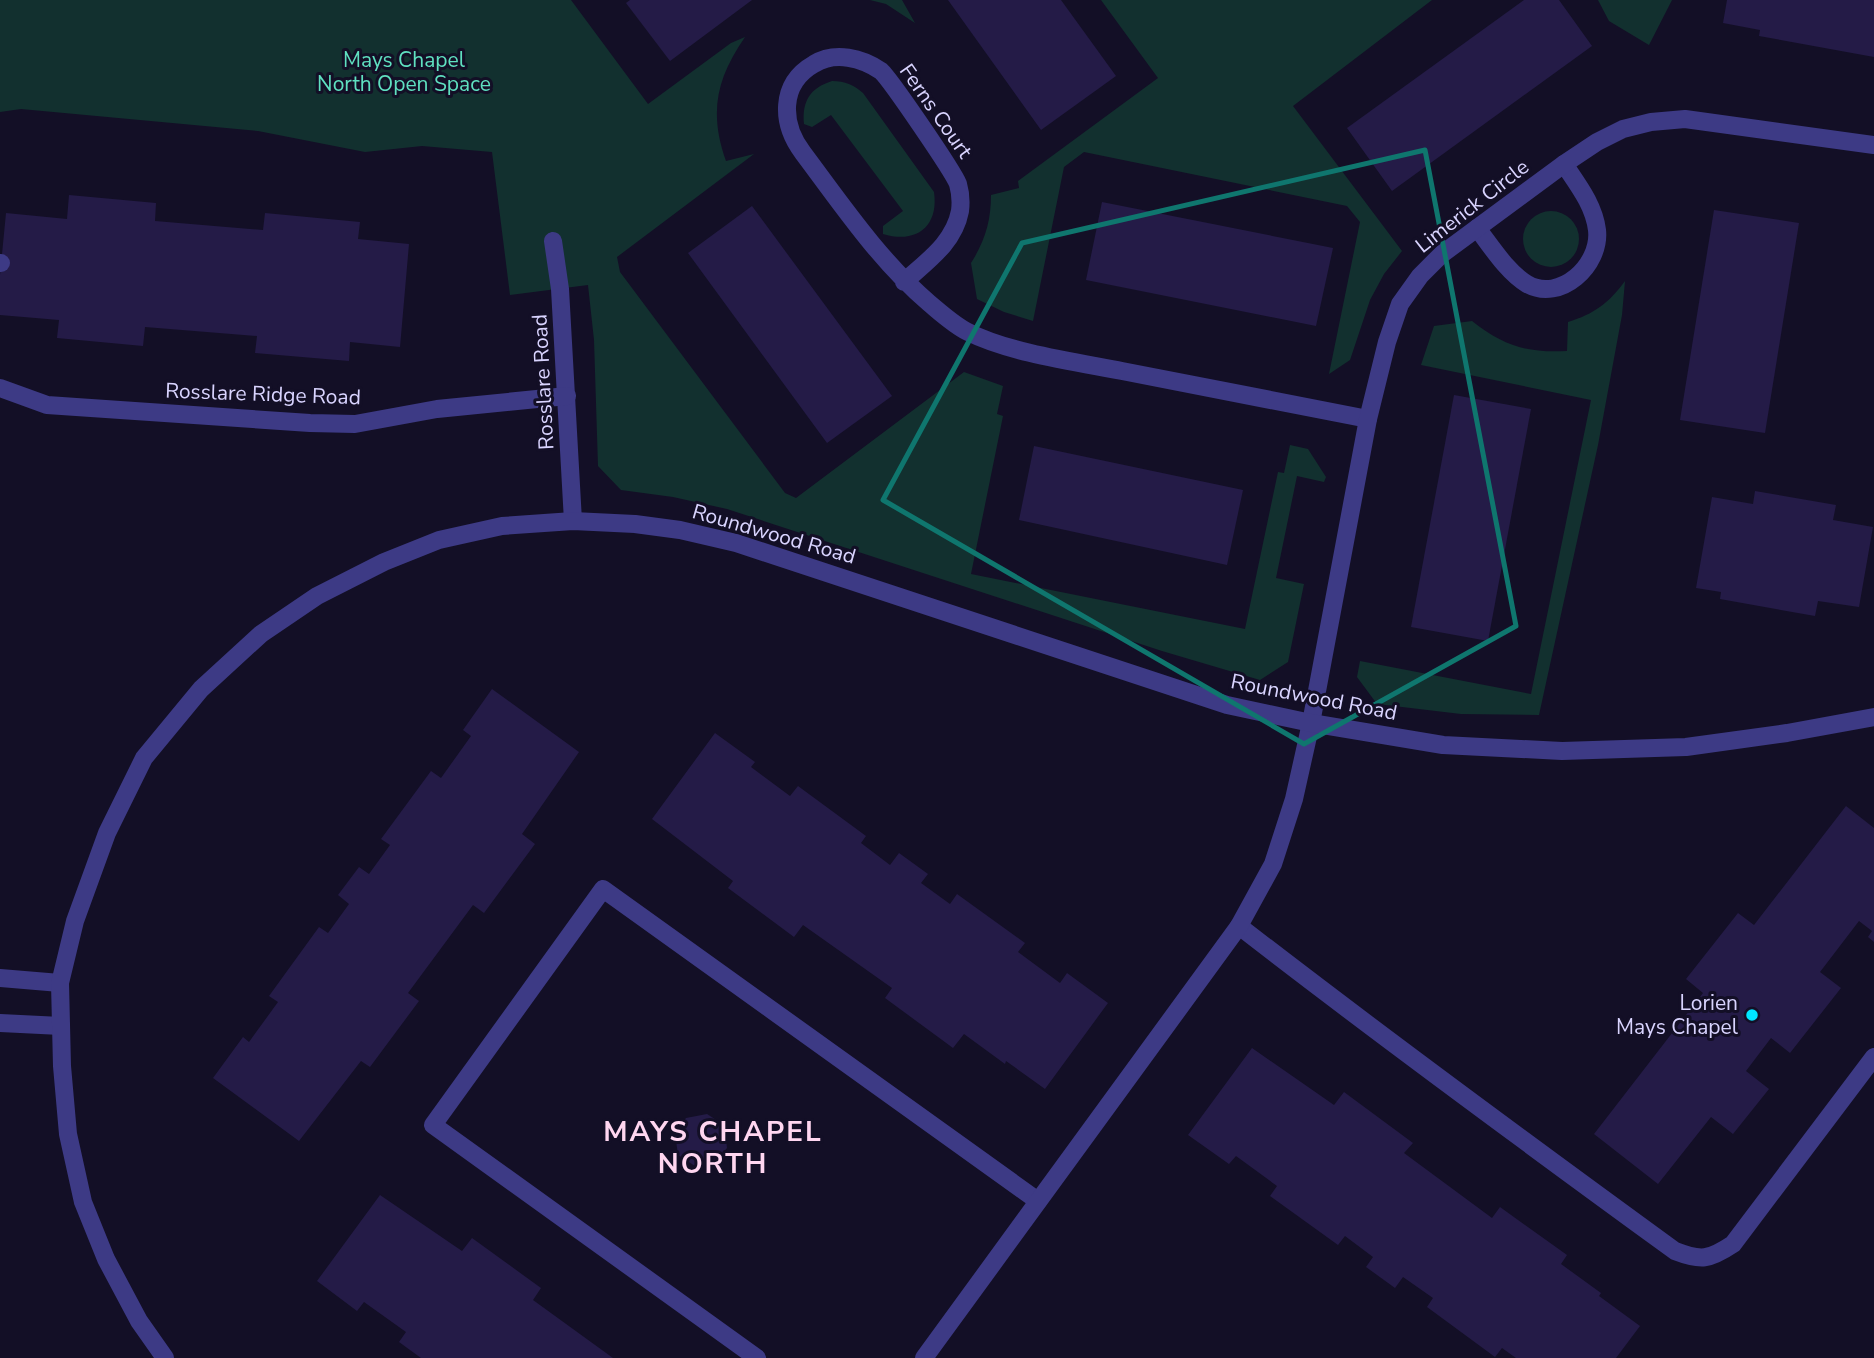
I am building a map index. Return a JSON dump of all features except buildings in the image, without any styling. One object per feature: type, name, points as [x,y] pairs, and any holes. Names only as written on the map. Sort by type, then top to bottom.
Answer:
[{"type":"street","name":"Ferns Court","points":[[904,282],[940,250],[954,231],[960,208],[958,184],[883,73],[860,60],[838,57],[815,63],[797,78],[788,98],[786,121],[797,145],[876,250],[904,282],[945,317],[969,332],[1041,355],[1368,419]]},
{"type":"street","name":"Limerick Circle","points":[[924,1358],[1239,926],[1273,864],[1294,799],[1311,723],[1368,419],[1387,342],[1400,304],[1420,276],[1442,254],[1564,164],[1597,142],[1623,130],[1651,122],[1685,119],[1874,145]]},
{"type":"street","points":[[1477,228],[1512,271],[1527,284],[1545,290],[1565,285],[1582,272],[1593,254],[1598,232],[1591,206],[1564,164]]},
{"type":"street","name":"Rosslare Road","points":[[553,241],[560,289],[573,521]]},
{"type":"street","name":"Rosslare Ridge Road","points":[[0,388],[47,405],[355,424],[437,409],[567,396]]},
{"type":"street","name":"Roundwood Road","points":[[165,1358],[139,1321],[106,1259],[83,1202],[68,1133],[62,1066],[60,983],[75,921],[107,833],[145,758],[201,689],[261,634],[317,596],[384,562],[439,540],[502,526],[573,521],[635,524],[680,530],[736,543],[1227,705],[1311,723],[1443,745],[1562,751],[1686,747],[1874,717]]},
{"type":"street","points":[[757,1358],[433,1125],[603,889],[1038,1201]]},
{"type":"street","points":[[1239,926],[1345,1009],[1531,1147],[1675,1251],[1695,1259],[1714,1256],[1733,1244],[1874,1056]]},
{"type":"street","points":[[0,978],[60,983]]},
{"type":"street","points":[[0,1024],[61,1026]]},
{"type":"highlighted area","points":[[1425,150],[1516,626],[1304,744],[883,500],[1022,243]]},
{"type":"green space","name":"Mays Chapel North Open Space","points":[[0,0],[571,0],[648,104],[731,43],[745,37],[727,67],[722,82],[718,97],[718,127],[726,161],[754,154],[617,257],[620,272],[785,493],[796,498],[964,372],[1003,386],[997,414],[1003,416],[971,574],[1245,629],[1278,472],[1284,473],[1290,445],[1308,449],[1326,477],[1324,482],[1297,476],[1276,578],[1304,584],[1288,662],[1260,680],[1162,651],[727,509],[673,497],[621,490],[598,466],[594,340],[588,285],[510,295],[492,152],[422,146],[365,152],[258,131],[21,109],[0,112]]},
{"type":"green space","points":[[870,0],[902,0],[915,23],[886,4]]},
{"type":"green space","points":[[1101,0],[1432,0],[1293,106],[1402,251],[1384,274],[1370,300],[1350,360],[1329,374],[1360,222],[1347,206],[1084,152],[1064,167],[1033,321],[1004,312],[977,299],[971,263],[986,230],[991,195],[1019,188],[1018,181],[1158,78]]},
{"type":"green space","points":[[1598,0],[1672,0],[1649,45],[1609,21]]},
{"type":"green space","points":[[832,81],[849,84],[863,93],[934,192],[933,215],[923,230],[906,237],[883,234],[883,226],[903,211],[831,115],[812,127],[804,124],[804,109],[809,96],[818,87]]},
{"type":"green space","points":[[1551,211],[1562,213],[1571,219],[1577,228],[1577,250],[1571,259],[1562,265],[1551,267],[1540,265],[1531,259],[1525,250],[1523,239],[1525,228],[1531,219],[1540,213]]},
{"type":"green space","points":[[1625,281],[1622,315],[1598,445],[1539,715],[1461,714],[1377,704],[1357,677],[1360,661],[1531,694],[1591,400],[1421,365],[1434,326],[1472,321],[1495,337],[1516,346],[1539,351],[1567,351],[1568,322],[1600,307]]},
{"type":"place","name":"Lorien Mays Chapel","points":[[1752,1015]]},
{"type":"district","name":"MAYS CHAPEL NORTH","points":[[713,1147]]}]
